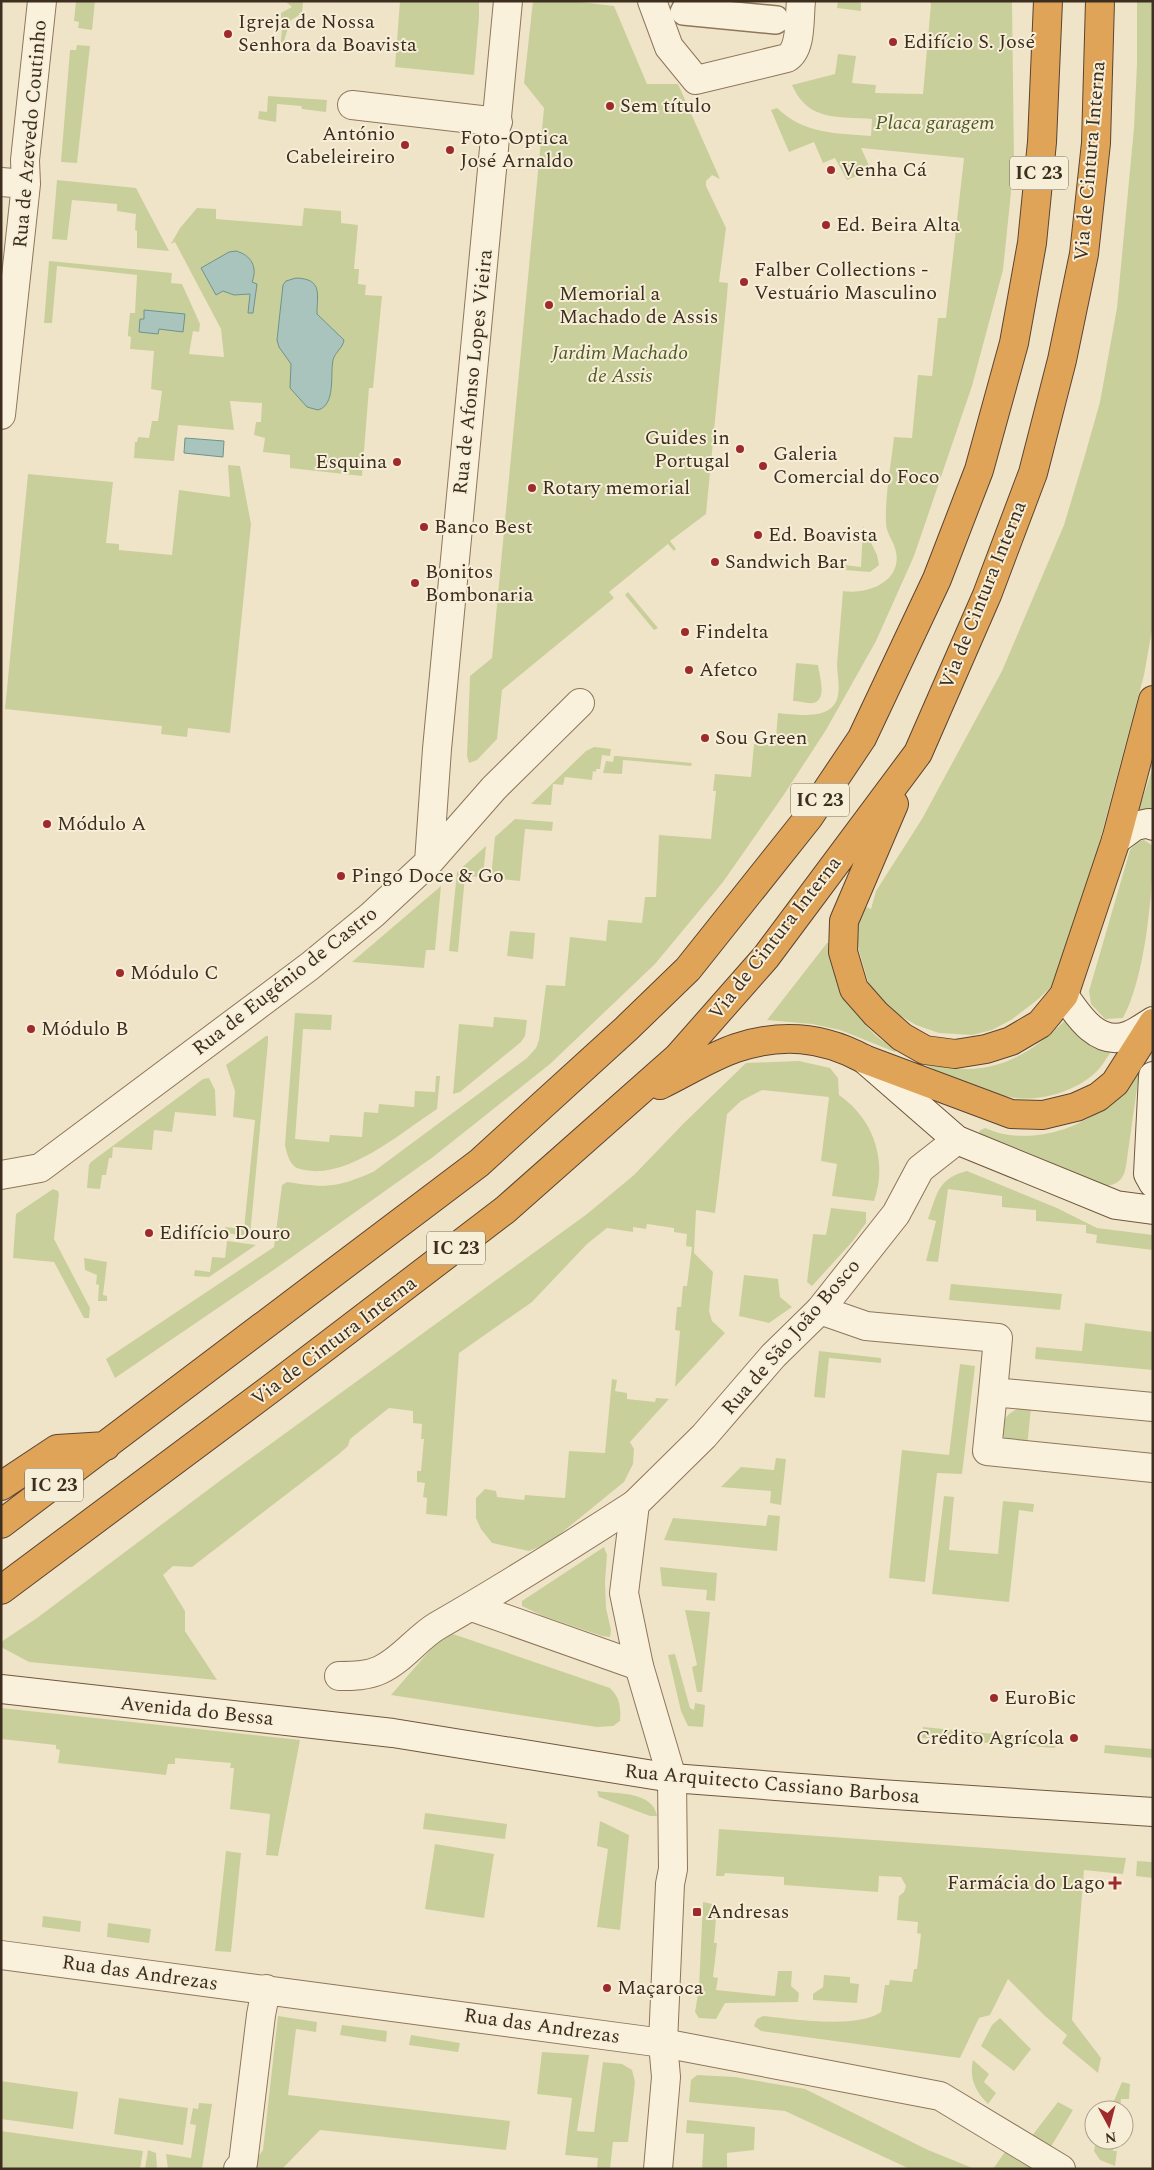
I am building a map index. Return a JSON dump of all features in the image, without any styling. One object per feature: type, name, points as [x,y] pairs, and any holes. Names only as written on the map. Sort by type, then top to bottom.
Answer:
[{"type":"highway","name":"IC 23","points":[[1,1524],[479,1163],[626,1029],[688,969],[809,816],[862,738],[937,579],[979,470],[1014,343],[1032,243],[1041,152],[1048,1]]},
{"type":"highway","name":"Via de Cintura Interna","points":[[1,1590],[506,1210],[632,1099],[678,1057],[766,957],[918,753],[987,595],[1033,473],[1062,360],[1085,245],[1096,142],[1100,1]]},
{"type":"highway","points":[[918,753],[870,856],[844,921],[843,952],[854,989],[876,1014],[902,1037],[925,1050],[955,1054],[986,1049],[1011,1041],[1040,1024],[1064,995],[1116,840],[1153,700]]},
{"type":"highway","points":[[632,1099],[734,1048],[767,1040],[805,1038],[845,1048],[864,1059],[1010,1114],[1044,1115],[1083,1104],[1098,1097],[1116,1083],[1153,1022]]},
{"type":"highway","points":[[1,1486],[56,1449],[106,1446]]},
{"type":"street","name":"Rua de Azevedo Coutinho","points":[[1,415],[14,183],[25,160],[42,1]]},
{"type":"street","name":"Rua de Afonso Lopes Vieira","points":[[429,862],[437,749],[508,1]]},
{"type":"street","points":[[652,1],[669,47],[696,80],[787,58],[793,54],[796,47],[800,1]]},
{"type":"street","points":[[352,105],[498,122]]},
{"type":"street","name":"Rua de Eugénio de Castro","points":[[1,1175],[40,1168],[310,966],[372,915],[429,862],[494,788],[580,703]]},
{"type":"street","points":[[1116,840],[1135,826],[1149,824],[1153,826]]},
{"type":"street","points":[[1064,995],[1081,1019],[1101,1034],[1114,1038],[1128,1036],[1153,1022]]},
{"type":"street","points":[[864,1059],[957,1140],[1116,1205],[1153,1210]]},
{"type":"street","points":[[1153,1076],[1148,1174],[1153,1183]]},
{"type":"street","name":"Rua de São João Bosco","points":[[339,1676],[360,1676],[380,1670],[408,1651],[435,1627],[472,1608],[635,1504],[704,1436],[773,1356],[820,1310],[896,1214],[920,1169],[957,1140]]},
{"type":"street","points":[[820,1310],[866,1326],[998,1338],[987,1451],[1153,1468]]},
{"type":"street","points":[[993,1392],[1153,1407]]},
{"type":"street","points":[[635,1504],[624,1593],[639,1666],[672,1778],[673,1869],[670,1884],[664,2043],[666,2077],[658,2169]]},
{"type":"street","points":[[472,1608],[639,1666]]},
{"type":"street","name":"Avenida do Bessa","points":[[1,1689],[393,1733]]},
{"type":"street","name":"Rua Arquitecto Cassiano Barbosa","points":[[393,1733],[672,1778],[1153,1812]]},
{"type":"street","name":"Rua das Andrezas","points":[[1,1955],[664,2043],[940,2096],[1060,2169]]},
{"type":"street","points":[[238,2169],[243,2163],[261,2015],[266,1990]]},
{"type":"green space","points":[[76,1],[95,1],[92,30],[78,28],[79,22],[74,21]]},
{"type":"green space","points":[[285,1],[303,2],[302,13],[290,21],[282,48],[280,48],[283,21],[281,13],[292,7]]},
{"type":"green space","points":[[400,1],[479,1],[474,75],[395,67]]},
{"type":"green space","name":"Jardim Machado de Assis","points":[[533,1],[572,1],[614,6],[647,84],[678,84],[720,179],[712,175],[706,181],[706,186],[726,228],[719,282],[728,283],[727,296],[706,514],[670,541],[676,549],[674,551],[668,544],[609,592],[614,598],[502,690],[497,739],[477,760],[469,763],[467,756],[470,676],[492,658],[544,108],[524,83]]},
{"type":"green space","points":[[838,1],[858,1],[861,3],[861,11],[837,8]]},
{"type":"green space","name":"Placa garagem","points":[[929,1],[1012,1],[1014,162],[1003,270],[972,386],[914,556],[876,641],[826,730],[723,882],[655,964],[550,1064],[433,1157],[275,1269],[115,1378],[106,1359],[274,1247],[282,1185],[287,1182],[322,1186],[340,1184],[373,1172],[527,1058],[536,1048],[539,1040],[546,985],[565,986],[570,937],[606,941],[608,920],[642,923],[645,897],[656,897],[659,835],[711,839],[716,791],[713,791],[715,774],[751,777],[754,744],[769,745],[770,738],[776,738],[778,713],[804,715],[822,713],[830,709],[835,703],[839,691],[837,664],[843,591],[862,591],[872,588],[888,579],[894,571],[896,552],[887,530],[886,512],[894,437],[912,438],[918,375],[932,376],[938,318],[946,318],[964,158],[861,148],[871,170],[847,180],[835,158],[823,163],[814,142],[789,152],[771,110],[777,108],[787,117],[798,123],[821,131],[871,136],[872,119],[836,117],[815,111],[806,106],[792,85],[835,74],[838,54],[856,56],[852,83],[876,85],[875,93],[923,94],[931,4]]},
{"type":"green space","points":[[1137,1],[1153,1],[1153,625],[1144,675],[1088,885],[1057,982],[1011,1020],[992,1030],[972,1035],[939,1033],[916,1025],[887,1008],[869,985],[859,951],[855,924],[862,905],[871,909],[876,891],[922,819],[1002,671],[1064,525],[1100,402],[1117,308],[1134,128]]},
{"type":"green space","points":[[77,45],[90,46],[77,163],[61,162],[70,50],[76,50]]},
{"type":"green space","points":[[268,96],[327,100],[326,112],[302,109],[301,106],[277,104],[276,122],[258,119],[259,111],[267,112]]},
{"type":"green space","points":[[57,180],[136,188],[169,251],[137,248],[136,214],[117,211],[117,204],[72,200],[67,240],[52,239]]},
{"type":"green space","points":[[197,208],[216,209],[216,219],[302,226],[304,208],[341,211],[341,223],[358,225],[354,269],[359,269],[358,284],[366,285],[365,295],[382,296],[373,388],[369,388],[362,476],[290,468],[290,455],[263,452],[265,438],[254,435],[256,422],[261,422],[262,403],[230,401],[234,430],[178,425],[174,461],[134,458],[135,442],[137,442],[138,437],[149,438],[152,421],[158,421],[162,391],[151,389],[154,351],[130,349],[131,337],[128,336],[128,333],[130,313],[135,313],[137,275],[57,266],[52,323],[44,323],[49,261],[172,273],[171,283],[182,284],[200,324],[199,332],[193,331],[189,354],[224,357],[221,329],[175,242],[171,244],[180,228]]},
{"type":"green space","points":[[228,465],[240,466],[251,524],[230,733],[188,728],[187,737],[161,734],[162,726],[5,709],[28,474],[113,482],[106,543],[119,544],[119,550],[172,555],[179,490],[230,497]]},
{"type":"green space","points":[[863,526],[877,555],[879,565],[870,572],[845,570],[845,565],[861,567]]},
{"type":"green space","points":[[628,592],[658,628],[654,630],[625,595]]},
{"type":"green space","points":[[796,663],[818,665],[821,692],[818,701],[811,703],[793,701]]},
{"type":"green space","points":[[594,747],[611,749],[610,756],[602,755],[600,769],[596,769],[596,772],[593,771],[592,780],[565,777],[563,785],[553,784],[551,805],[531,804],[586,751]]},
{"type":"green space","points":[[614,756],[692,763],[691,766],[623,760],[622,774],[603,773],[606,761],[613,762]]},
{"type":"green space","points":[[1153,767],[1153,812],[1138,812]]},
{"type":"green space","points":[[515,819],[553,822],[552,831],[525,829],[520,881],[491,878],[495,837]]},
{"type":"green space","points":[[1144,840],[1153,846],[1151,887],[1146,935],[1137,981],[1123,1018],[1105,1019],[1091,1004],[1089,991],[1130,850],[1138,841]]},
{"type":"green space","points":[[486,846],[483,877],[465,876],[458,952],[449,951],[457,872]]},
{"type":"green space","points":[[441,886],[435,950],[426,950],[424,968],[352,962]]},
{"type":"green space","points":[[510,931],[535,933],[533,959],[507,956]]},
{"type":"green space","points":[[827,943],[831,943],[846,990],[860,1018],[870,1030],[897,1049],[895,1052],[840,1030],[812,1024],[767,1020]]},
{"type":"green space","points":[[295,1013],[332,1015],[331,1030],[303,1029],[295,1139],[329,1142],[330,1135],[362,1137],[364,1112],[378,1113],[379,1104],[414,1107],[415,1091],[435,1092],[436,1076],[440,1076],[437,1109],[374,1152],[339,1168],[322,1171],[305,1170],[295,1167],[289,1159],[285,1145]]},
{"type":"green space","points":[[494,1017],[527,1020],[525,1036],[521,1042],[460,1092],[453,1094],[459,1024],[493,1027]]},
{"type":"green space","points":[[1067,1018],[1112,1050],[1091,1077],[1081,1084],[1058,1094],[1033,1098],[999,1095],[964,1083],[920,1062],[921,1059],[942,1066],[963,1069],[982,1068],[1000,1064],[1035,1046]]},
{"type":"green space","points":[[268,1036],[268,1042],[250,1236],[225,1233],[225,1227],[244,1229],[255,1120],[233,1117],[235,1091],[226,1065]]},
{"type":"green space","points":[[799,1061],[830,1068],[838,1078],[839,1095],[861,1116],[869,1129],[875,1142],[879,1171],[874,1201],[832,1196],[837,1164],[821,1161],[829,1097],[762,1090],[741,1101],[727,1114],[715,1213],[696,1210],[694,1253],[713,1272],[709,1311],[712,1321],[725,1333],[675,1387],[680,1331],[675,1330],[677,1307],[681,1307],[683,1286],[687,1286],[692,1247],[686,1246],[687,1234],[674,1232],[674,1228],[647,1224],[646,1229],[633,1227],[633,1232],[607,1228],[587,1244],[532,1302],[459,1353],[447,1516],[426,1514],[427,1498],[423,1497],[425,1483],[417,1482],[417,1471],[421,1471],[424,1439],[421,1439],[422,1424],[413,1423],[413,1411],[389,1408],[350,1439],[348,1446],[339,1454],[192,1567],[173,1566],[163,1575],[185,1611],[185,1631],[217,1680],[29,1662],[1,1647],[1,1642],[37,1618],[225,1477],[587,1214],[634,1175],[746,1063]]},
{"type":"green space","points":[[1140,1067],[1125,1170],[1120,1180],[1115,1184],[1107,1186],[981,1137],[979,1131],[985,1128],[999,1133],[1028,1136],[1058,1131],[1086,1120],[1104,1108]]},
{"type":"green space","points":[[209,1078],[215,1090],[216,1116],[175,1112],[172,1132],[154,1130],[152,1150],[113,1147],[112,1158],[109,1158],[106,1175],[102,1175],[100,1189],[87,1188],[89,1165],[91,1162],[203,1079]]},
{"type":"green space","points":[[967,1171],[1057,1208],[1097,1228],[1153,1235],[1153,1250],[1096,1243],[1097,1235],[1086,1233],[1086,1225],[1036,1221],[1036,1210],[1002,1207],[1002,1196],[948,1189],[938,1262],[926,1261],[936,1221],[928,1219],[940,1188],[950,1178]]},
{"type":"green space","points":[[53,1189],[58,1191],[59,1194],[54,1239],[90,1308],[89,1318],[84,1318],[54,1262],[13,1258],[16,1214]]},
{"type":"green space","points":[[831,1208],[866,1212],[866,1223],[852,1242],[812,1286],[807,1282],[813,1234],[826,1235]]},
{"type":"green space","points":[[227,1241],[256,1245],[209,1277],[194,1276],[195,1270],[210,1272],[212,1257],[225,1258]]},
{"type":"green space","points":[[84,1258],[107,1262],[103,1295],[107,1296],[107,1301],[98,1301],[99,1285],[96,1284],[97,1275],[85,1270]]},
{"type":"green space","points":[[744,1275],[778,1279],[780,1297],[792,1307],[769,1323],[739,1316]]},
{"type":"green space","points":[[951,1284],[1062,1294],[1060,1310],[949,1300]]},
{"type":"green space","points":[[1085,1323],[1153,1332],[1153,1370],[1035,1359],[1036,1347],[1082,1351]]},
{"type":"green space","points":[[819,1351],[881,1358],[881,1363],[829,1358],[825,1398],[814,1397]]},
{"type":"green space","points":[[960,1364],[975,1366],[962,1474],[937,1473],[925,1582],[889,1578],[902,1450],[949,1455]]},
{"type":"green space","points":[[612,1379],[617,1380],[615,1391],[627,1393],[627,1399],[655,1402],[656,1398],[669,1399],[630,1442],[634,1449],[633,1464],[624,1482],[549,1543],[529,1551],[492,1543],[481,1529],[476,1518],[476,1498],[485,1489],[496,1491],[497,1497],[524,1500],[525,1495],[565,1498],[569,1451],[605,1453]]},
{"type":"green space","points":[[1020,1408],[1031,1408],[1027,1447],[1016,1445],[1004,1438],[1002,1428],[1007,1416]]},
{"type":"green space","points":[[776,1458],[786,1459],[781,1505],[770,1503],[771,1491],[721,1487],[741,1467],[774,1470]]},
{"type":"green space","points":[[944,1496],[954,1497],[949,1550],[998,1554],[1003,1501],[1034,1504],[1033,1512],[1019,1510],[1009,1602],[932,1594]]},
{"type":"green space","points":[[768,1515],[780,1516],[777,1551],[664,1540],[673,1518],[766,1526]]},
{"type":"green space","points":[[604,1547],[607,1555],[605,1582],[606,1608],[611,1630],[610,1637],[543,1616],[522,1606],[522,1601]]},
{"type":"green space","points":[[660,1567],[717,1573],[715,1601],[706,1600],[707,1590],[662,1586]]},
{"type":"green space","points":[[685,1610],[710,1612],[702,1692],[697,1692],[692,1667],[697,1665]]},
{"type":"green space","points":[[444,1634],[453,1634],[610,1688],[616,1695],[619,1703],[620,1721],[613,1726],[597,1727],[391,1695]]},
{"type":"green space","points":[[675,1654],[690,1708],[694,1710],[695,1703],[705,1705],[703,1727],[688,1726],[681,1711],[668,1655]]},
{"type":"green space","points":[[1,1708],[300,1740],[278,1856],[266,1855],[270,1814],[230,1809],[234,1768],[230,1768],[231,1763],[175,1758],[175,1764],[168,1764],[166,1775],[58,1763],[60,1750],[56,1749],[56,1745],[1,1739]]},
{"type":"green space","points":[[923,1727],[1057,1740],[1055,1748],[922,1738]]},
{"type":"green space","points":[[1105,1745],[1153,1749],[1153,1758],[1104,1753]]},
{"type":"green space","points":[[597,1791],[633,1795],[642,1798],[654,1808],[657,1816],[650,1816],[599,1797]]},
{"type":"green space","points":[[425,1813],[507,1824],[505,1839],[423,1829]]},
{"type":"green space","points":[[600,1821],[629,1835],[620,1930],[597,1927],[608,1849],[597,1846]]},
{"type":"green space","points":[[719,1829],[1126,1858],[1123,1874],[1084,1870],[1072,2020],[1101,2058],[1098,2073],[1062,2043],[1067,2035],[1008,1979],[990,2015],[979,2018],[960,2058],[761,2031],[754,2026],[757,2019],[763,2016],[807,2021],[841,2022],[871,2017],[881,2012],[885,1985],[889,1985],[890,1980],[912,1982],[914,1969],[917,1969],[921,1934],[917,1933],[918,1922],[897,1920],[899,1896],[904,1892],[906,1886],[901,1877],[879,1876],[878,1892],[784,1885],[784,1877],[725,1873],[724,1876],[716,1876]]},
{"type":"green space","points":[[435,1844],[494,1854],[484,1918],[425,1909]]},
{"type":"green space","points":[[226,1851],[241,1853],[231,1952],[215,1951]]},
{"type":"green space","points":[[1137,1861],[1153,1862],[1153,1878],[1136,1876]]},
{"type":"green space","points":[[703,1902],[717,1905],[714,1943],[717,1943],[713,1977],[718,1978],[716,1990],[775,1996],[778,1971],[792,1971],[791,1986],[799,1993],[798,2002],[725,2003],[716,2019],[699,2018],[695,2012],[699,1988]]},
{"type":"green space","points":[[43,1916],[81,1921],[80,1932],[42,1927]]},
{"type":"green space","points":[[108,1923],[151,1929],[149,1943],[107,1937]]},
{"type":"green space","points":[[824,1975],[850,1977],[850,1983],[859,1984],[857,2003],[813,2000],[813,1994],[823,1987]]},
{"type":"green space","points":[[278,2016],[317,2022],[316,2032],[296,2029],[288,2095],[510,2121],[506,2150],[320,2130],[282,2169],[249,2169],[263,2150]]},
{"type":"green space","points":[[1000,2018],[1031,2049],[1014,2071],[981,2046],[992,2025]]},
{"type":"green space","points":[[342,2025],[387,2031],[386,2042],[340,2035]]},
{"type":"green space","points":[[411,2035],[460,2043],[458,2052],[409,2045]]},
{"type":"green space","points":[[542,2052],[589,2055],[577,2131],[594,2132],[603,2062],[622,2064],[632,2070],[635,2082],[628,2142],[613,2142],[610,2169],[597,2169],[598,2158],[565,2155],[572,2098],[537,2094]]},
{"type":"green space","points":[[973,2060],[989,2074],[984,2082],[996,2093],[988,2104],[974,2084],[972,2073]]},
{"type":"green space","points":[[697,2075],[735,2077],[805,2089],[928,2150],[975,2169],[910,2169],[785,2111],[689,2102],[691,2080]]},
{"type":"green space","points":[[1,2081],[78,2092],[73,2129],[1,2119]]},
{"type":"green space","points":[[1122,2082],[1130,2084],[1129,2099],[1114,2100]]},
{"type":"green space","points":[[119,2098],[188,2108],[183,2145],[114,2134]]},
{"type":"green space","points":[[1058,2102],[1073,2110],[1049,2150],[1031,2137]]},
{"type":"green space","points":[[199,2103],[212,2104],[202,2169],[168,2169],[166,2154],[191,2158],[196,2125],[190,2124],[193,2108],[198,2109]]},
{"type":"green space","points":[[687,2120],[755,2127],[754,2150],[727,2153],[727,2169],[702,2169],[704,2134],[686,2133]]},
{"type":"green space","points":[[1,2131],[143,2151],[140,2169],[1,2169]]},
{"type":"green space","points":[[1007,2149],[1039,2169],[993,2169]]},
{"type":"green space","points":[[148,2150],[156,2153],[157,2169],[145,2169]]},
{"type":"green space","points":[[1094,2151],[1117,2151],[1115,2166],[1100,2160]]},
{"type":"water","points":[[236,251],[246,255],[254,267],[252,282],[257,284],[253,313],[248,313],[250,294],[234,295],[223,291],[216,295],[201,268],[229,252]]},
{"type":"water","points":[[296,278],[311,281],[315,285],[317,289],[317,314],[344,340],[333,360],[328,402],[318,410],[307,407],[290,388],[291,364],[279,347],[277,340],[283,285],[286,281]]},
{"type":"water","points":[[144,310],[185,314],[183,332],[159,329],[158,334],[139,332],[140,319],[144,319]]},
{"type":"water","points":[[185,438],[224,441],[223,457],[184,453]]},
{"type":"place","name":"Igreja de Nossa Senhora da Boavista","points":[[228,34]]},
{"type":"place","name":"Edifício S. José","points":[[893,42]]},
{"type":"place","name":"Sem título","points":[[610,106]]},
{"type":"place","name":"António Cabeleireiro","points":[[405,145]]},
{"type":"place","name":"Foto-Optica José Arnaldo","points":[[450,150]]},
{"type":"place","name":"Venha Cá","points":[[831,170]]},
{"type":"place","name":"Ed. Beira Alta","points":[[826,225]]},
{"type":"place","name":"Falber Collections - Vestuário Masculino","points":[[744,282]]},
{"type":"place","name":"Memorial a Machado de Assis","points":[[549,305]]},
{"type":"place","name":"Guides in Portugal","points":[[740,449]]},
{"type":"place","name":"Esquina","points":[[397,462]]},
{"type":"place","name":"Galeria Comercial do Foco","points":[[763,466]]},
{"type":"place","name":"Rotary memorial","points":[[532,488]]},
{"type":"place","name":"Banco Best","points":[[424,527]]},
{"type":"place","name":"Ed. Boavista","points":[[758,535]]},
{"type":"place","name":"Sandwich Bar","points":[[715,562]]},
{"type":"place","name":"Bonitos Bombonaria","points":[[415,583]]},
{"type":"place","name":"Findelta","points":[[685,632]]},
{"type":"place","name":"Afetco","points":[[689,670]]},
{"type":"place","name":"Sou Green","points":[[705,738]]},
{"type":"place","name":"Módulo A","points":[[47,824]]},
{"type":"place","name":"Pingo Doce & Go","points":[[341,876]]},
{"type":"place","name":"Módulo C","points":[[120,973]]},
{"type":"place","name":"Módulo B","points":[[31,1029]]},
{"type":"place","name":"Edifício Douro","points":[[149,1233]]},
{"type":"place","name":"EuroBic","points":[[994,1698]]},
{"type":"place","name":"Crédito Agrícola","points":[[1074,1738]]},
{"type":"place","name":"Farmácia do Lago","points":[[1115,1883]]},
{"type":"place","name":"Andresas","points":[[697,1912]]},
{"type":"place","name":"Maçaroca","points":[[607,1988]]}]
